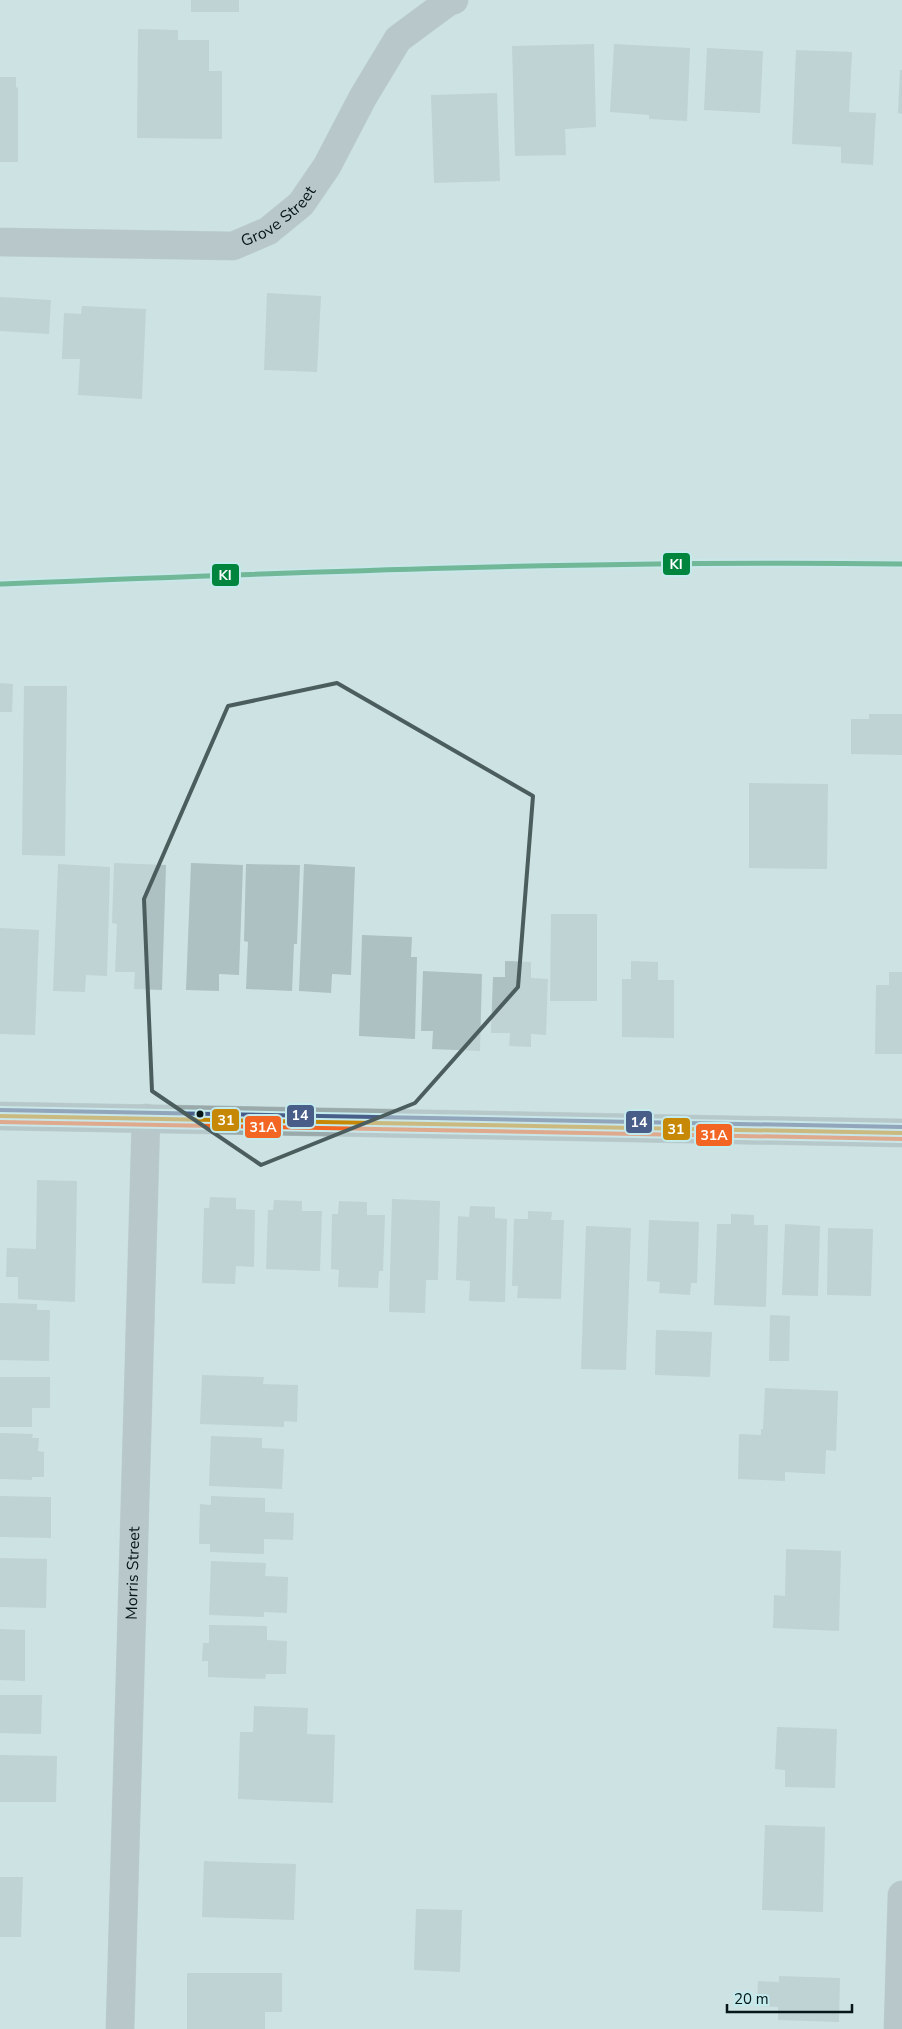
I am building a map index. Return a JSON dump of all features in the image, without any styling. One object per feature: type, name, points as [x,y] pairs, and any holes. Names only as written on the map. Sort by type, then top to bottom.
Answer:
[{"type":"main road","points":[[0,1116],[902,1133]]},
{"type":"street","name":"Grove Street","points":[[0,242],[233,246],[268,231],[301,204],[327,166],[363,97],[398,39],[448,2],[454,0]]},
{"type":"street","name":"Morris Street","points":[[120,2029],[146,1118]]},
{"type":"street","points":[[898,2029],[902,1896]]},
{"type":"highlighted area","points":[[337,683],[533,796],[518,987],[415,1103],[261,1165],[152,1091],[144,899],[228,706]]},
{"type":"building","points":[[191,0],[239,0],[239,12],[191,12]]},
{"type":"building","points":[[138,29],[178,30],[178,40],[209,40],[209,71],[222,71],[222,139],[137,138]]},
{"type":"building","points":[[594,44],[596,127],[565,129],[566,155],[515,156],[512,46]]},
{"type":"building","points":[[614,44],[690,48],[687,121],[649,119],[649,115],[610,112]]},
{"type":"building","points":[[707,48],[763,51],[760,113],[704,110]]},
{"type":"building","points":[[796,50],[852,52],[849,112],[876,113],[873,165],[841,163],[841,147],[792,144]]},
{"type":"building","points":[[900,70],[902,70],[902,114],[898,113]]},
{"type":"building","points":[[0,77],[16,77],[16,87],[18,88],[18,162],[0,162]]},
{"type":"building","points":[[497,93],[500,181],[434,183],[431,95]]},
{"type":"building","points":[[267,293],[321,296],[317,372],[264,370]]},
{"type":"building","points":[[0,297],[51,300],[49,334],[0,331]]},
{"type":"building","points":[[82,306],[146,309],[142,399],[78,395],[80,359],[62,359],[64,313],[81,314]]},
{"type":"building","points":[[0,683],[13,684],[12,712],[0,712]]},
{"type":"building","points":[[24,686],[67,686],[65,856],[22,855]]},
{"type":"building","points":[[869,714],[902,714],[902,755],[851,754],[851,719],[869,719]]},
{"type":"building","points":[[749,783],[828,784],[827,869],[749,868]]},
{"type":"building","points":[[114,863],[166,865],[162,990],[134,989],[135,972],[115,972],[117,924],[112,923]]},
{"type":"building","points":[[191,863],[243,865],[239,975],[219,974],[219,991],[186,990]]},
{"type":"building","points":[[58,864],[110,867],[107,976],[86,975],[85,992],[53,991]]},
{"type":"building","points":[[246,864],[300,865],[297,944],[294,944],[292,991],[246,989],[248,942],[244,941]]},
{"type":"building","points":[[304,864],[355,867],[351,975],[332,974],[331,993],[299,991]]},
{"type":"building","points":[[551,914],[597,914],[597,1001],[550,1001]]},
{"type":"building","points":[[0,928],[39,930],[35,1035],[0,1034]]},
{"type":"building","points":[[362,935],[412,937],[411,957],[417,957],[415,1039],[359,1036]]},
{"type":"building","points":[[505,961],[531,962],[531,978],[548,979],[546,1035],[531,1034],[531,1047],[509,1046],[510,1033],[491,1033],[493,977],[505,977]]},
{"type":"building","points":[[631,961],[658,962],[658,980],[674,980],[674,1038],[622,1037],[622,979],[631,979]]},
{"type":"building","points":[[423,971],[482,974],[480,1051],[432,1049],[433,1031],[421,1031]]},
{"type":"building","points":[[889,972],[902,972],[902,1054],[875,1054],[876,985],[889,985]]},
{"type":"building","points":[[37,1180],[77,1181],[75,1302],[18,1299],[18,1277],[6,1277],[7,1248],[36,1249]]},
{"type":"building","points":[[210,1197],[236,1198],[236,1209],[255,1210],[254,1267],[236,1266],[235,1284],[202,1283],[204,1208],[209,1208]]},
{"type":"building","points":[[392,1199],[440,1201],[438,1280],[426,1280],[425,1313],[389,1312]]},
{"type":"building","points":[[274,1200],[302,1201],[302,1211],[322,1211],[320,1271],[266,1269],[268,1210],[273,1210]]},
{"type":"building","points":[[339,1201],[367,1202],[367,1215],[385,1215],[383,1271],[379,1271],[378,1288],[338,1287],[339,1270],[331,1269],[332,1214],[338,1214]]},
{"type":"building","points":[[470,1206],[495,1207],[495,1218],[507,1219],[505,1302],[469,1301],[470,1281],[456,1280],[458,1216],[469,1217]]},
{"type":"building","points":[[528,1211],[552,1212],[551,1220],[564,1220],[561,1299],[517,1298],[518,1286],[512,1286],[514,1219],[528,1219]]},
{"type":"building","points":[[731,1214],[754,1215],[754,1225],[768,1225],[766,1307],[714,1305],[717,1224],[731,1224]]},
{"type":"building","points":[[649,1220],[699,1222],[697,1283],[691,1283],[690,1295],[659,1293],[660,1282],[647,1281]]},
{"type":"building","points":[[785,1224],[820,1226],[818,1296],[782,1295]]},
{"type":"building","points":[[586,1226],[631,1228],[626,1370],[581,1369]]},
{"type":"building","points":[[828,1228],[873,1229],[871,1296],[827,1295]]},
{"type":"building","points":[[0,1303],[37,1304],[37,1310],[50,1310],[49,1361],[0,1360]]},
{"type":"building","points":[[770,1315],[790,1316],[789,1361],[769,1361]]},
{"type":"building","points":[[656,1330],[712,1332],[710,1377],[655,1375]]},
{"type":"building","points":[[202,1375],[264,1377],[263,1384],[298,1385],[297,1422],[284,1421],[284,1427],[200,1424]]},
{"type":"building","points":[[0,1377],[50,1377],[50,1408],[32,1408],[32,1427],[0,1427]]},
{"type":"building","points":[[765,1388],[838,1391],[836,1451],[826,1450],[825,1474],[785,1472],[785,1481],[738,1479],[739,1434],[761,1435]]},
{"type":"building","points":[[0,1433],[33,1434],[32,1438],[39,1438],[38,1451],[44,1452],[44,1477],[32,1477],[32,1480],[0,1479]]},
{"type":"building","points":[[211,1436],[262,1438],[262,1448],[284,1449],[282,1489],[209,1486]]},
{"type":"building","points":[[0,1496],[51,1497],[51,1538],[0,1537]]},
{"type":"building","points":[[211,1496],[265,1498],[265,1512],[294,1513],[293,1540],[264,1539],[264,1554],[210,1552],[210,1544],[199,1544],[200,1504],[211,1505]]},
{"type":"building","points":[[786,1549],[841,1551],[839,1631],[773,1628],[774,1595],[785,1596]]},
{"type":"building","points":[[0,1558],[47,1559],[46,1608],[0,1607]]},
{"type":"building","points":[[211,1561],[266,1563],[265,1576],[288,1577],[287,1613],[264,1612],[264,1617],[209,1615]]},
{"type":"building","points":[[209,1625],[267,1626],[267,1640],[287,1641],[286,1674],[266,1674],[265,1679],[208,1677],[208,1661],[202,1661],[203,1643],[209,1643]]},
{"type":"building","points":[[0,1629],[25,1630],[25,1681],[0,1680]]},
{"type":"building","points":[[0,1695],[42,1695],[41,1734],[0,1733]]},
{"type":"building","points":[[254,1706],[308,1708],[307,1734],[335,1735],[333,1803],[238,1799],[240,1732],[253,1732]]},
{"type":"building","points":[[777,1727],[837,1729],[835,1788],[785,1787],[785,1770],[775,1769]]},
{"type":"building","points":[[0,1755],[57,1756],[56,1802],[0,1802]]},
{"type":"building","points":[[765,1825],[825,1827],[823,1912],[762,1910]]},
{"type":"building","points":[[204,1861],[296,1864],[294,1920],[202,1917]]},
{"type":"building","points":[[0,1877],[23,1877],[21,1937],[0,1937]]},
{"type":"building","points":[[416,1909],[462,1910],[460,1972],[414,1970]]},
{"type":"building","points":[[187,1973],[282,1973],[282,2012],[265,2012],[265,2029],[187,2029]]},
{"type":"building","points":[[779,1976],[840,1978],[839,2022],[778,2020],[778,2007],[757,2006],[758,1981],[779,1982]]},
{"type":"transit line","name":"KI","points":[[0,584],[338,571],[564,565],[902,564]]},
{"type":"transit line","name":"14","points":[[0,1110],[902,1127]]},
{"type":"transit line","name":"31","points":[[0,1116],[902,1133]]},
{"type":"transit line","name":"31A","points":[[0,1122],[902,1139]]}]
